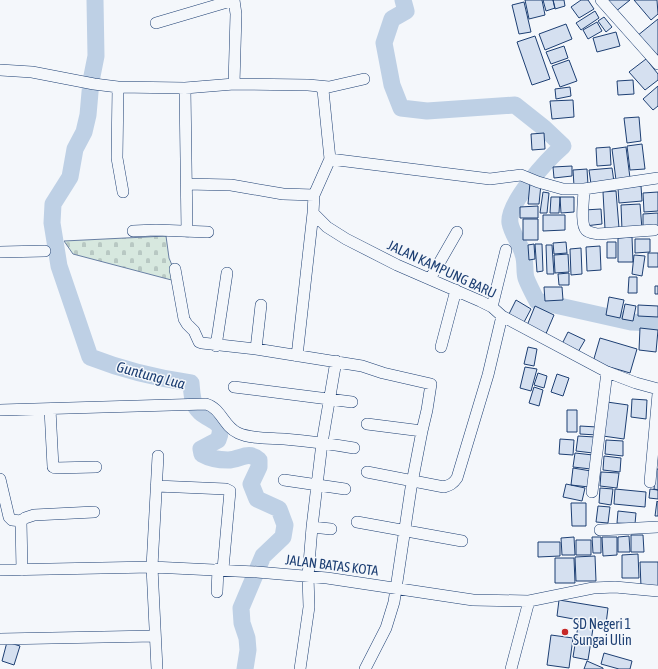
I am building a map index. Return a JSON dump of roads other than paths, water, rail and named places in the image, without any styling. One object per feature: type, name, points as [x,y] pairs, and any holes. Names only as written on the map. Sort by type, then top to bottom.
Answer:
[{"type":"street","points":[[156,22],[234,0],[236,14],[234,84]]},
{"type":"street","points":[[601,0],[658,63]]},
{"type":"street","points":[[0,70],[32,72],[79,82],[118,87],[185,88],[234,84],[308,85],[329,88],[364,79]]},
{"type":"street","points":[[297,356],[314,213],[314,194],[330,159],[323,90],[319,86]]},
{"type":"street","points":[[118,87],[117,158],[123,192]]},
{"type":"street","points":[[185,88],[187,232]]},
{"type":"street","points":[[330,159],[490,178],[521,175],[562,189],[584,189],[658,178]]},
{"type":"street","points":[[186,184],[231,185],[283,194],[314,194]]},
{"type":"street","points":[[584,189],[583,225],[586,231],[598,234],[654,230]]},
{"type":"street","name":"JALAN KAMPUNG BARU","points":[[314,213],[327,227],[346,239],[397,265],[492,307],[502,316],[607,372],[636,383],[658,389]]},
{"type":"street","points":[[133,231],[208,232]]},
{"type":"street","points":[[430,279],[457,232]]},
{"type":"street","points":[[492,307],[506,250]]},
{"type":"street","points":[[0,252],[45,251]]},
{"type":"street","points":[[175,269],[184,319],[194,331],[199,342],[216,346],[256,349],[362,366],[383,373],[431,384],[404,530],[396,588],[386,628],[365,669]]},
{"type":"street","points":[[216,346],[226,273]]},
{"type":"street","points":[[441,347],[456,290]]},
{"type":"street","points":[[256,349],[261,305]]},
{"type":"street","points":[[367,472],[444,487],[450,485],[457,478],[488,375],[502,316]]},
{"type":"street","points":[[300,669],[309,607],[308,576],[312,527],[322,443],[336,362]]},
{"type":"street","points":[[592,492],[607,372]]},
{"type":"street","points":[[234,387],[352,402]]},
{"type":"street","points":[[650,482],[658,394]]},
{"type":"street","points":[[0,410],[187,404],[211,405],[227,424],[237,432],[250,436],[322,443],[354,448]]},
{"type":"street","points":[[50,409],[53,467],[96,467]]},
{"type":"street","points":[[367,424],[422,431]]},
{"type":"street","points":[[157,669],[152,567],[158,456]]},
{"type":"street","points":[[0,480],[9,517],[12,520],[21,521],[34,515],[94,512]]},
{"type":"street","points":[[284,480],[345,489]]},
{"type":"street","points":[[156,486],[226,488],[230,491],[216,592]]},
{"type":"street","points":[[21,521],[22,570]]},
{"type":"street","points":[[357,522],[462,541]]},
{"type":"street","points":[[312,527],[331,530]]},
{"type":"street","points":[[600,530],[658,527]]},
{"type":"street","name":"JALAN BATAS KOTA","points":[[0,570],[152,567],[220,569],[308,576],[473,600],[529,601],[593,588],[615,587],[658,591]]},
{"type":"street","points":[[511,669],[529,601]]},
{"type":"street","points":[[0,639],[155,636]]},
{"type":"waterway","name":"Guntung Lua","points":[[95,0],[96,56],[91,81],[88,115],[84,132],[75,149],[70,177],[53,204],[52,223],[59,266],[90,357],[140,373],[191,383],[195,406],[200,412],[219,425],[220,429],[218,440],[201,449],[202,454],[221,460],[232,460],[244,456],[255,457],[259,460],[259,467],[251,484],[257,499],[279,509],[285,525],[283,537],[263,556],[241,608],[242,623],[247,638],[248,650],[245,669]]},
{"type":"waterway","points":[[403,0],[406,11],[392,19],[384,43],[392,85],[401,108],[427,111],[515,105],[544,128],[563,146],[539,171],[521,193],[511,214],[510,223],[514,235],[522,250],[526,278],[537,301],[631,322],[658,323]]},
{"type":"place","name":"SD Negeri 1 Sungai Ulin","points":[[565,632]]}]
